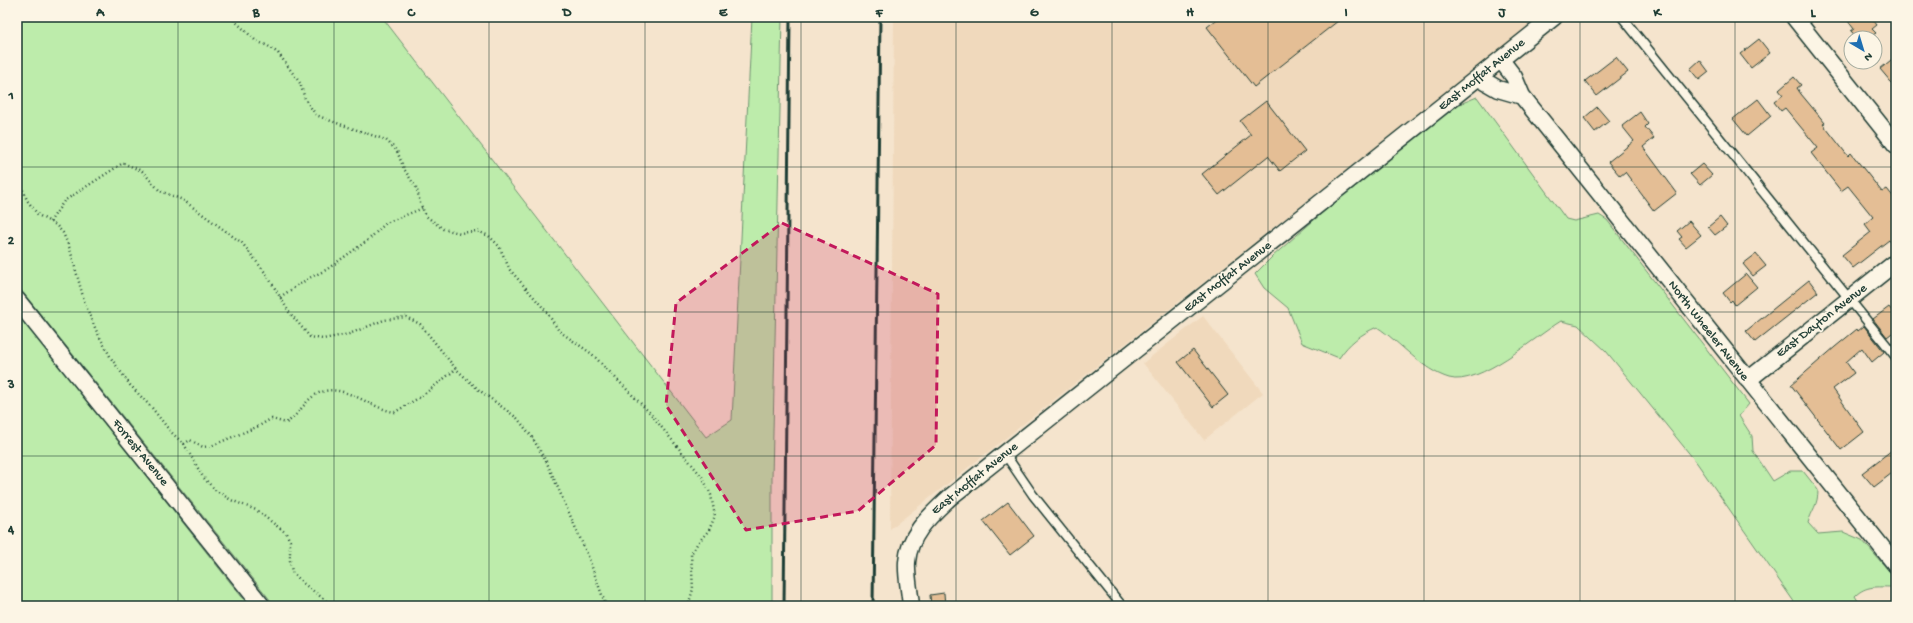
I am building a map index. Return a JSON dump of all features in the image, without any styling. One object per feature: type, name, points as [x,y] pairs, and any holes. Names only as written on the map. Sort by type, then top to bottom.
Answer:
[{"type":"street","name":"East Moffat Avenue","points":[[911,606],[907,562],[911,545],[917,532],[928,518],[949,498],[1554,17]]},
{"type":"street","points":[[1794,17],[1896,145]]},
{"type":"street","name":"North Wheeler Avenue","points":[[1501,60],[1514,77],[1522,96],[1896,564]]},
{"type":"street","points":[[1479,78],[1498,89],[1522,96]]},
{"type":"street","name":"East Dayton Avenue","points":[[1748,380],[1896,262]]},
{"type":"street","name":"Forrest Avenue","points":[[17,300],[262,606]]},
{"type":"lane","points":[[1622,17],[1850,298],[1896,357]]},
{"type":"lane","points":[[1006,454],[1033,495],[1122,606]]},
{"type":"path","points":[[231,17],[256,41],[268,46],[278,53],[300,83],[305,99],[316,115],[386,140],[397,151],[404,169],[417,189],[426,216],[443,229],[460,233],[478,231],[490,236],[499,246],[510,270],[546,311],[559,331],[592,354],[650,413],[703,478],[711,495],[715,516],[709,530],[691,554],[693,589],[688,606]]},
{"type":"path","points":[[50,222],[64,201],[123,163],[142,171],[160,191],[183,200],[242,243],[267,275],[289,312],[310,337],[323,339],[349,334],[384,320],[406,317],[420,324],[456,369],[479,390],[517,418],[532,436],[547,464],[584,549],[606,606]]},
{"type":"path","points":[[17,175],[26,200],[38,215],[56,225],[63,233],[70,249],[85,304],[96,330],[111,358],[130,385],[152,408],[170,431],[184,444],[203,477],[215,490],[232,500],[256,510],[286,532],[290,541],[290,561],[292,572],[304,584],[333,606]]},
{"type":"path","points":[[280,297],[309,278],[326,270],[368,240],[386,223],[423,208]]},
{"type":"path","points":[[184,444],[190,440],[204,447],[211,446],[272,419],[286,423],[298,413],[314,395],[329,391],[352,395],[380,409],[395,412],[422,396],[456,369]]},
{"type":"highlighted area","points":[[782,223],[938,294],[936,445],[858,511],[746,530],[666,405],[676,303]]},
{"type":"shaded area","points":[[894,17],[1541,17],[890,529]]},
{"type":"shaded area","points":[[1203,316],[1263,393],[1204,440],[1143,363]]},
{"type":"green space","points":[[17,17],[382,17],[706,437],[732,420],[752,17],[782,17],[772,478],[772,606],[275,606],[17,285]]},
{"type":"green space","points":[[1477,97],[1566,219],[1574,221],[1599,215],[1607,220],[1749,404],[1739,416],[1752,436],[1753,451],[1773,481],[1790,471],[1803,471],[1818,490],[1816,504],[1808,523],[1818,534],[1843,532],[1862,540],[1895,578],[1892,587],[1872,587],[1859,592],[1855,596],[1860,604],[1866,606],[1797,606],[1697,463],[1606,351],[1578,325],[1561,321],[1491,368],[1476,375],[1461,379],[1449,378],[1430,369],[1377,327],[1356,340],[1339,358],[1302,343],[1288,308],[1264,288],[1255,274],[1273,256],[1362,178],[1455,106]]},
{"type":"green space","points":[[17,313],[249,606],[17,606]]},
{"type":"building","points":[[1220,17],[1343,17],[1254,87],[1207,27]]},
{"type":"building","points":[[1845,17],[1871,17],[1877,25],[1872,29],[1873,30],[1852,30],[1854,29]]},
{"type":"building","points":[[1759,39],[1770,53],[1751,68],[1740,54]]},
{"type":"building","points":[[1896,56],[1896,88],[1881,70],[1883,70],[1883,67]]},
{"type":"building","points":[[1616,57],[1628,72],[1597,96],[1585,81]]},
{"type":"building","points":[[1700,60],[1709,72],[1699,80],[1690,69]]},
{"type":"building","points":[[1794,77],[1801,85],[1797,88],[1801,94],[1825,123],[1823,124],[1848,156],[1851,153],[1882,192],[1887,189],[1896,200],[1896,249],[1889,240],[1853,268],[1842,255],[1871,232],[1865,224],[1873,217],[1848,186],[1841,191],[1811,153],[1818,148],[1785,108],[1781,111],[1774,102],[1783,95],[1779,90]]},
{"type":"building","points":[[1758,99],[1771,116],[1747,136],[1733,119]]},
{"type":"building","points":[[1266,101],[1305,151],[1280,171],[1268,156],[1219,195],[1202,174],[1251,135],[1240,121]]},
{"type":"building","points":[[1597,107],[1609,121],[1595,132],[1584,118]]},
{"type":"building","points":[[1640,112],[1648,124],[1645,127],[1654,138],[1643,147],[1677,193],[1654,211],[1625,172],[1620,176],[1608,162],[1634,141],[1622,126]]},
{"type":"building","points":[[1702,164],[1712,175],[1700,185],[1690,174]]},
{"type":"building","points":[[1720,217],[1727,226],[1715,235],[1708,227]]},
{"type":"building","points":[[1689,221],[1701,235],[1686,247],[1679,239],[1682,237],[1677,231]]},
{"type":"building","points":[[1756,254],[1766,266],[1753,276],[1743,264]]},
{"type":"building","points":[[1746,274],[1757,287],[1735,305],[1732,300],[1730,302],[1723,293]]},
{"type":"building","points":[[1809,280],[1818,292],[1755,342],[1746,331]]},
{"type":"building","points":[[1889,307],[1896,316],[1896,330],[1887,337],[1873,319]]},
{"type":"building","points":[[1864,326],[1884,352],[1872,362],[1862,348],[1846,362],[1854,373],[1833,389],[1864,432],[1841,450],[1791,385],[1857,329],[1858,331]]},
{"type":"building","points":[[1193,350],[1228,395],[1213,407],[1178,362]]},
{"type":"building","points":[[1896,447],[1896,470],[1874,487],[1862,473]]},
{"type":"building","points":[[1008,502],[1034,536],[1010,555],[983,521]]},
{"type":"building","points":[[944,593],[945,606],[931,606],[930,595]]},
{"type":"railway","points":[[784,606],[790,17]]},
{"type":"railway","points":[[873,606],[880,17]]}]
